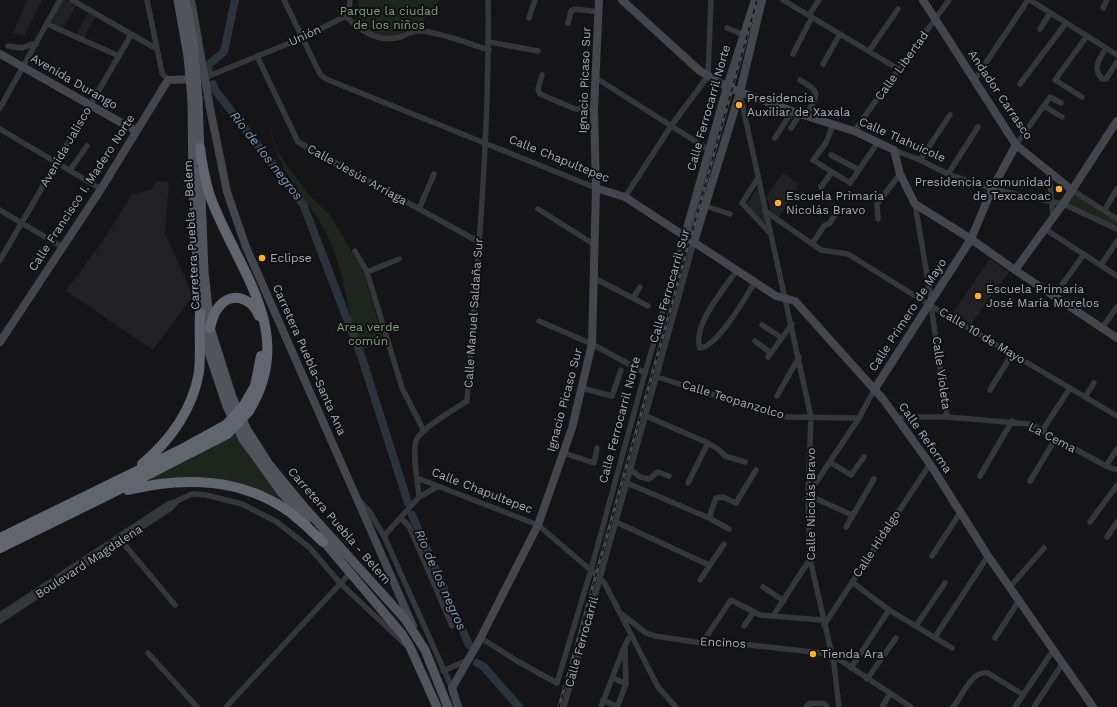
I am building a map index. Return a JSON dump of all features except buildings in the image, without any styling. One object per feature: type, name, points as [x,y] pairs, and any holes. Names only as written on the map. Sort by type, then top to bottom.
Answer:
[{"type":"highway","points":[[0,548],[110,494],[226,429],[259,395],[266,374],[268,353],[267,331],[250,280],[210,195],[200,148]]},
{"type":"highway","points":[[210,328],[217,308],[229,298],[238,297],[245,299],[256,310],[262,334],[261,362],[255,386],[246,408]]},
{"type":"highway","points":[[126,477],[157,452],[183,418],[192,396],[199,372],[200,313]]},
{"type":"highway","points":[[0,538],[226,429]]},
{"type":"highway","points":[[110,494],[149,484],[180,481],[213,482],[236,486],[261,496],[291,513],[323,542]]},
{"type":"main road","name":"Carretera Puebla - Belem","points":[[185,0],[194,48],[195,99],[193,192],[200,313],[205,340],[227,406],[243,439],[282,493],[402,634],[410,647],[436,707]]},
{"type":"main road","name":"Carretera Puebla-Santa Ana","points":[[191,0],[204,78],[228,192],[246,248],[418,638]]},
{"type":"main road","name":"Ignacio Picaso Sur","points":[[452,688],[481,638],[538,525],[564,453],[582,388],[592,344],[596,188],[594,109],[599,0]]},
{"type":"main road","name":"Calle Tlahuicole","points":[[622,0],[700,71],[727,88],[803,115],[854,131],[894,150]]},
{"type":"main road","name":"Calle Ferrocarril Norte","points":[[685,235],[727,88],[755,0]]},
{"type":"main road","name":"Calle Ferrocarril Sur","points":[[694,242],[740,92],[762,0]]},
{"type":"main road","name":"Andador Carrasco","points":[[923,0],[1016,145],[1072,190]]},
{"type":"main road","name":"Carretera Puebla - Belem","points":[[176,1],[185,36],[195,99],[200,148],[204,272],[210,328],[232,397],[247,430],[268,462],[304,506],[405,619],[418,638],[448,707]]},
{"type":"main road","name":"Avenida Durango","points":[[0,54],[136,131]]},
{"type":"main road","points":[[168,80],[204,78]]},
{"type":"main road","name":"Calle Francisco I. Madero Norte","points":[[1,338],[101,189],[168,80]]},
{"type":"main road","points":[[1015,270],[1046,229],[1053,215],[1063,204],[1117,121]]},
{"type":"main road","name":"Calle Primero de Mayo","points":[[874,390],[971,239],[992,189],[1016,145]]},
{"type":"main road","points":[[894,150],[900,174],[915,204],[971,239],[1117,338]]},
{"type":"main road","name":"Calle Chapultepec","points":[[596,188],[625,197],[685,235]]},
{"type":"main road","name":"Calle Reforma","points":[[685,235],[776,296],[795,301],[883,399],[930,464],[988,556],[1020,599],[1093,707]]},
{"type":"main road","points":[[452,688],[458,707]]},
{"type":"street","points":[[0,108],[60,0]]},
{"type":"street","points":[[72,0],[157,49]]},
{"type":"street","points":[[147,0],[162,73],[168,80]]},
{"type":"street","name":"Calle Chapultepec","points":[[284,0],[320,74],[326,79],[596,188]]},
{"type":"street","points":[[350,0],[348,14],[355,27],[368,34],[388,38],[399,37],[418,30],[489,50]]},
{"type":"street","name":"Calle Manuel Saldaña Sur","points":[[424,431],[468,401],[485,143],[489,50],[488,0]]},
{"type":"street","points":[[529,18],[535,0]]},
{"type":"street","points":[[625,197],[671,126],[708,76],[711,0]]},
{"type":"street","points":[[782,0],[900,70]]},
{"type":"street","points":[[793,54],[819,0]]},
{"type":"street","name":"Calle Libertad","points":[[854,131],[900,70],[949,0]]},
{"type":"street","points":[[975,79],[1029,0],[1117,55]]},
{"type":"street","points":[[1103,8],[1107,0]]},
{"type":"street","points":[[568,23],[571,11],[575,9],[599,12]]},
{"type":"street","points":[[869,51],[898,9]]},
{"type":"street","points":[[1040,29],[1050,13]]},
{"type":"street","name":"Unión","points":[[204,78],[302,38],[348,14]]},
{"type":"street","points":[[1020,84],[1066,23]]},
{"type":"street","points":[[47,24],[119,56]]},
{"type":"street","points":[[727,28],[744,35]]},
{"type":"street","points":[[823,64],[840,34]]},
{"type":"street","name":"Avenida Jalisco","points":[[0,260],[131,35]]},
{"type":"street","points":[[1082,97],[1055,80],[1087,36]]},
{"type":"street","points":[[489,42],[538,51]]},
{"type":"street","points":[[8,46],[22,48],[36,44]]},
{"type":"street","points":[[1106,48],[1096,66],[1096,72],[1104,80],[1112,71],[1117,62]]},
{"type":"street","name":"Calle Jesús Arriaga","points":[[257,56],[298,142],[479,242]]},
{"type":"street","points":[[542,75],[538,89],[540,94],[575,109],[594,109]]},
{"type":"street","points":[[596,78],[709,150]]},
{"type":"street","points":[[791,128],[803,115],[816,96],[816,92],[813,88],[800,80]]},
{"type":"street","name":"Calle Nicolás Bravo","points":[[740,92],[765,211],[792,324],[811,417],[808,493],[810,559],[830,654],[834,664],[839,707]]},
{"type":"street","points":[[1016,145],[1050,97],[1060,103]]},
{"type":"street","points":[[1044,106],[1062,117]]},
{"type":"street","points":[[774,138],[792,111]]},
{"type":"street","points":[[920,160],[950,115]]},
{"type":"street","points":[[834,125],[826,143],[813,160],[850,183],[878,142]]},
{"type":"street","points":[[948,174],[978,127]]},
{"type":"street","points":[[0,129],[101,189]]},
{"type":"street","points":[[70,170],[87,146]]},
{"type":"street","name":"Calle Tlahuicole","points":[[894,150],[920,160],[948,174],[992,189],[1052,203],[1063,204],[1117,229]]},
{"type":"street","points":[[832,155],[859,170]]},
{"type":"street","points":[[821,187],[832,172]]},
{"type":"street","points":[[1049,172],[1053,215]]},
{"type":"street","points":[[419,209],[434,174]]},
{"type":"street","points":[[878,219],[877,204],[900,174]]},
{"type":"street","points":[[758,178],[742,203],[770,232]]},
{"type":"street","points":[[1104,210],[1117,189]]},
{"type":"street","points":[[1072,190],[1117,219]]},
{"type":"street","name":"Calle Violeta","points":[[915,204],[947,417]]},
{"type":"street","points":[[705,206],[730,214]]},
{"type":"street","points":[[538,209],[595,245]]},
{"type":"street","points":[[0,210],[62,247]]},
{"type":"street","name":"Calle 10 de Mayo","points":[[765,211],[821,250],[848,254],[1117,416]]},
{"type":"street","points":[[812,244],[836,212]]},
{"type":"street","points":[[1046,229],[1117,276]]},
{"type":"street","name":"Calle Ferrocarril Norte","points":[[591,570],[645,373],[685,235]]},
{"type":"street","points":[[1100,265],[1117,241]]},
{"type":"street","name":"Calle Ferrocarril Sur","points":[[600,578],[694,242]]},
{"type":"street","points":[[355,251],[367,272],[402,388],[424,431],[416,440],[419,497]]},
{"type":"street","points":[[1054,296],[1084,254]]},
{"type":"street","points":[[367,272],[399,259]]},
{"type":"street","points":[[737,270],[701,325],[698,336],[700,348],[714,341],[730,322],[755,282]]},
{"type":"street","points":[[594,278],[648,306]]},
{"type":"street","points":[[633,298],[640,287]]},
{"type":"street","points":[[1102,328],[1117,307]]},
{"type":"street","points":[[539,321],[592,344],[645,373]]},
{"type":"street","points":[[755,342],[770,355],[792,324]]},
{"type":"street","points":[[762,325],[782,338]]},
{"type":"street","points":[[990,390],[1012,354]]},
{"type":"street","points":[[776,396],[799,357]]},
{"type":"street","points":[[582,388],[612,396],[621,370]]},
{"type":"street","name":"Calle Teopanzolco","points":[[657,377],[785,417],[859,418]]},
{"type":"street","points":[[1085,397],[1094,384]]},
{"type":"street","points":[[1042,431],[1070,388]]},
{"type":"street","name":"Calle Primero de Mayo","points":[[808,493],[816,484],[859,418],[874,390]]},
{"type":"street","points":[[646,416],[718,449],[725,456],[745,462]]},
{"type":"street","name":"La Cema","points":[[903,417],[947,417],[1012,421],[1030,424],[1106,466],[1117,470]]},
{"type":"street","points":[[980,476],[1012,421]]},
{"type":"street","points":[[1030,481],[1056,438]]},
{"type":"street","points":[[688,483],[708,444]]},
{"type":"street","points":[[564,453],[594,463],[597,448]]},
{"type":"street","points":[[1106,466],[1117,449]]},
{"type":"street","points":[[830,462],[851,475],[864,457]]},
{"type":"street","name":"Calle Hidalgo","points":[[823,622],[852,582],[930,464]]},
{"type":"street","points":[[631,470],[644,478],[649,479],[658,472],[669,476]]},
{"type":"street","points":[[709,518],[716,498],[724,497],[736,503],[756,470]]},
{"type":"street","name":"Calle Chapultepec","points":[[417,478],[538,525],[591,570],[600,578],[621,614],[658,687],[676,707]]},
{"type":"street","points":[[846,527],[874,479]]},
{"type":"street","points":[[627,483],[709,518],[729,529]]},
{"type":"street","points":[[1090,522],[1117,485]]},
{"type":"street","points":[[384,536],[419,497],[437,487]]},
{"type":"street","points":[[808,493],[852,515]]},
{"type":"street","name":"Boulevard Magdalena","points":[[0,621],[27,600],[119,539],[171,508],[177,501],[192,494],[206,495],[242,504],[277,522],[310,548],[340,583]]},
{"type":"street","points":[[355,495],[369,511],[384,536],[443,671],[452,688]]},
{"type":"street","points":[[932,556],[960,513]]},
{"type":"street","points":[[401,518],[410,526],[452,626]]},
{"type":"street","points":[[616,522],[709,566]]},
{"type":"street","points":[[1107,537],[1117,522]]},
{"type":"street","points":[[119,539],[175,605]]},
{"type":"street","points":[[700,580],[724,544]]},
{"type":"street","points":[[1010,587],[1044,548]]},
{"type":"street","points":[[935,637],[988,556]]},
{"type":"street","points":[[773,616],[810,559]]},
{"type":"street","name":"Calle Ferrocarril","points":[[481,638],[517,661],[557,683],[591,570]]},
{"type":"street","points":[[226,707],[350,573]]},
{"type":"street","name":"Calle Ferrocarril","points":[[564,707],[600,578]]},
{"type":"street","points":[[852,582],[889,610],[952,648]]},
{"type":"street","points":[[340,583],[410,647]]},
{"type":"street","points":[[916,626],[945,583]]},
{"type":"street","points":[[763,587],[784,601]]},
{"type":"street","points":[[996,638],[1020,599]]},
{"type":"street","name":"Boulevard Magdalena","points":[[0,615],[27,600]]},
{"type":"street","points":[[702,643],[730,600],[733,600],[752,613],[823,622]]},
{"type":"street","points":[[851,668],[889,610]]},
{"type":"street","points":[[744,626],[752,613]]},
{"type":"street","name":"Encinos","points":[[621,614],[650,634],[702,643],[750,645],[830,654]]},
{"type":"street","points":[[603,700],[617,707],[626,684],[623,660],[625,648],[628,639],[632,636]]},
{"type":"street","points":[[867,679],[896,638]]},
{"type":"street","points":[[1015,707],[1022,694],[1054,649]]},
{"type":"street","points":[[148,653],[197,707]]},
{"type":"street","points":[[830,654],[911,707]]},
{"type":"street","points":[[443,671],[468,660]]},
{"type":"street","points":[[601,707],[613,678],[623,660]]},
{"type":"street","points":[[1034,707],[1064,663]]},
{"type":"street","points":[[953,707],[975,675],[982,672],[993,676],[1022,694]]},
{"type":"street","points":[[613,678],[626,684]]},
{"type":"street","points":[[882,707],[890,694]]},
{"type":"street","points":[[806,707],[810,703],[825,704],[827,707]]},
{"type":"shaded area","points":[[27,0],[42,0],[24,36],[13,33]]},
{"type":"shaded area","points":[[61,0],[65,0],[76,6],[62,30],[48,24]]},
{"type":"shaded area","points":[[88,13],[95,17],[83,40],[75,37]]},
{"type":"shaded area","name":"Escuela Primaria Nicolás Bravo","points":[[783,173],[800,184],[779,217],[770,211],[767,195]]},
{"type":"shaded area","points":[[169,181],[165,233],[193,296],[153,350],[66,291],[106,236],[131,195],[152,189],[156,182]]},
{"type":"shaded area","points":[[758,187],[767,221],[761,222],[745,206]]},
{"type":"shaded area","name":"Escuela Primaria José María Morelos","points":[[990,259],[1009,272],[971,324],[952,314]]},
{"type":"green space","name":"Parque la ciudad de los niños","points":[[358,0],[440,0],[417,28],[388,37],[367,33],[352,20],[359,17]]},
{"type":"green space","name":"Area verde común","points":[[267,119],[276,149],[309,195],[330,215],[364,273],[384,342],[360,351],[334,251],[318,218],[282,165],[275,148]]},
{"type":"green space","points":[[1073,193],[1117,220],[1117,227],[1066,204]]},
{"type":"green space","points":[[236,430],[249,456],[292,512],[212,479],[173,477],[135,483]]},
{"type":"waterway","name":"Rio de los negros","points":[[209,71],[208,65],[224,52],[235,0]]},
{"type":"waterway","name":"Rio de los negros","points":[[213,84],[215,90],[303,204],[362,358],[408,503]]},
{"type":"waterway","name":"Rio de los negros","points":[[412,515],[469,645]]},
{"type":"waterway","name":"Rio de los negros","points":[[477,663],[483,666],[519,707]]},
{"type":"railway","points":[[559,707],[757,0]]},
{"type":"place","name":"Presidencia Auxiliar de Xaxala","points":[[739,105]]},
{"type":"place","name":"Presidencia comunidad de Texcacoac","points":[[1059,189]]},
{"type":"place","name":"Escuela Primaria Nicolás Bravo","points":[[778,203]]},
{"type":"place","name":"Eclipse","points":[[262,258]]},
{"type":"place","name":"Escuela Primaria José María Morelos","points":[[978,296]]},
{"type":"place","name":"Tienda Ara","points":[[813,654]]}]
